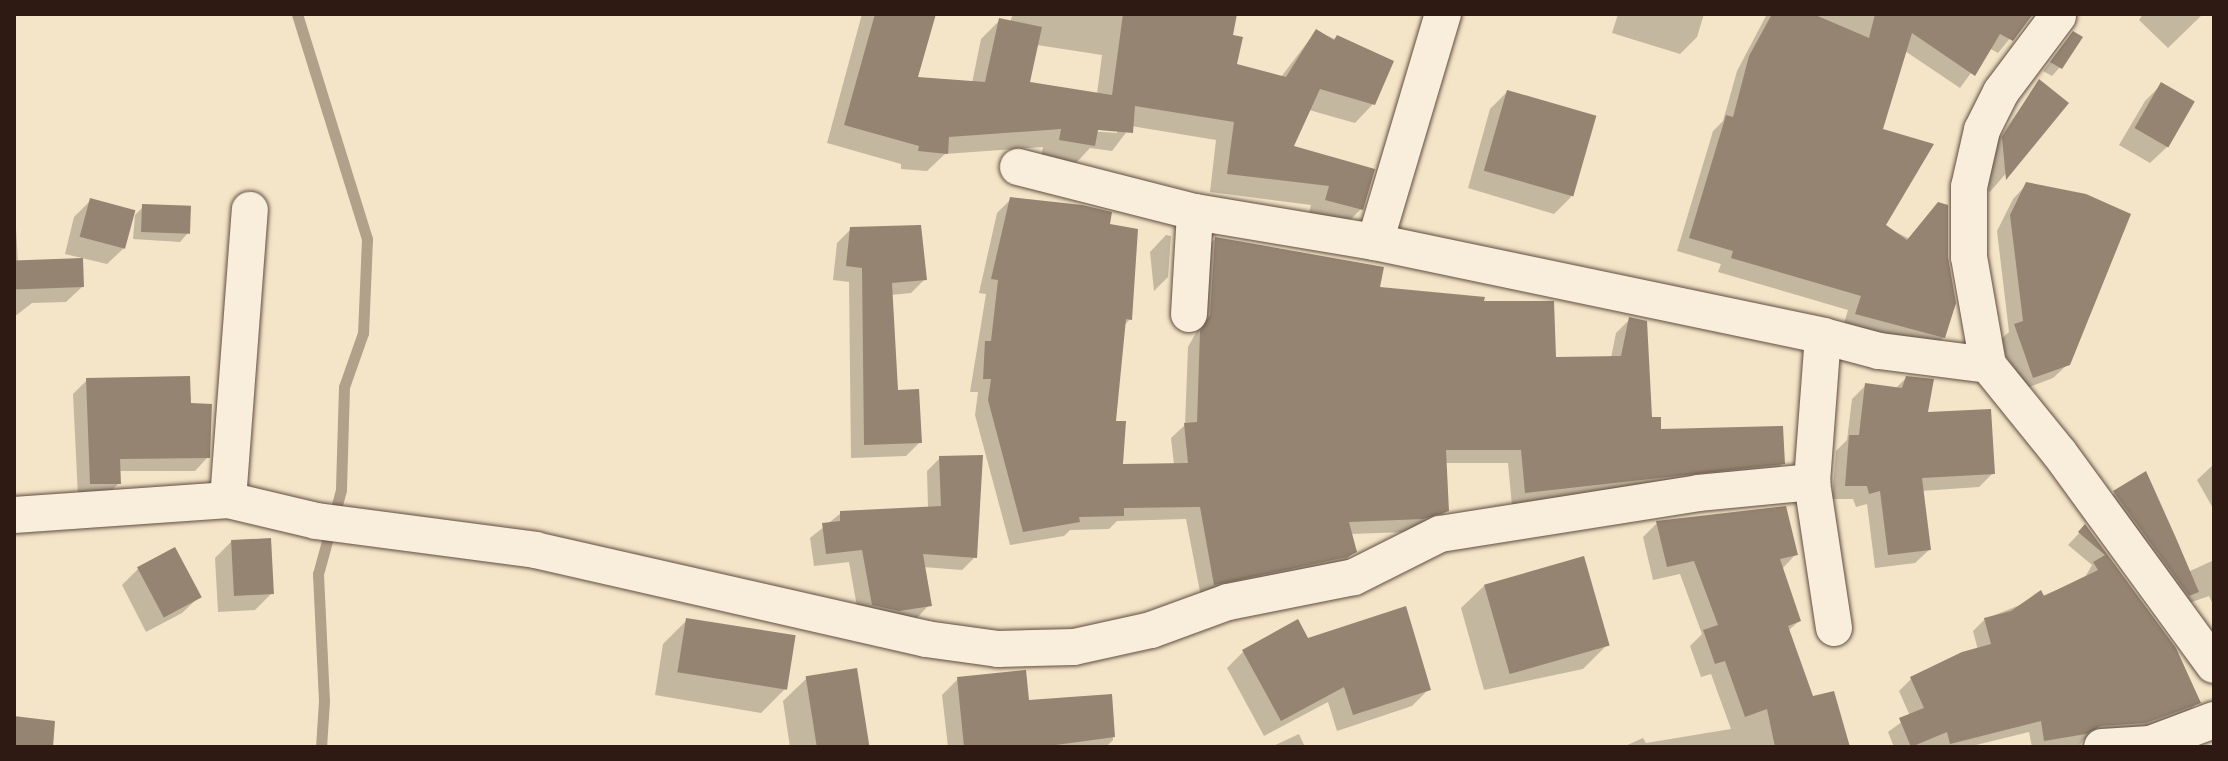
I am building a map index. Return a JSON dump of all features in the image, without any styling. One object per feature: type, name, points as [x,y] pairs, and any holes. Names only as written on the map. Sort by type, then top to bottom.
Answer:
[{"type":"street","points":[[1375,242],[1443,14]]},
{"type":"street","points":[[2058,16],[2001,92],[1982,130],[1969,187],[1969,257],[1988,365],[2060,454],[2214,665]]},
{"type":"street","points":[[1018,167],[1195,212],[1375,242],[1823,336],[1879,351],[1988,365]]},
{"type":"street","points":[[228,500],[250,210]]},
{"type":"street","points":[[1189,314],[1195,212]]},
{"type":"street","points":[[1823,336],[1812,482],[1834,628]]},
{"type":"street","points":[[14,515],[228,500],[328,521],[535,550],[926,639],[998,649],[1074,647],[1151,630],[1228,602],[1354,577],[1440,534],[1698,493],[1812,482]]},
{"type":"street","points":[[2102,747],[2150,744],[2214,720]]},
{"type":"building","points":[[875,14],[936,14],[918,77],[985,82],[999,18],[1042,27],[1030,82],[1112,95],[1123,14],[1237,14],[1233,35],[1243,37],[1237,64],[1286,77],[1316,29],[1334,40],[1337,35],[1394,61],[1375,105],[1320,89],[1294,146],[1375,169],[1363,210],[1325,200],[1329,186],[1227,174],[1234,122],[1135,106],[1133,133],[1098,130],[1095,146],[1059,140],[1061,129],[949,137],[948,154],[918,151],[919,146],[844,125]]},
{"type":"building","points":[[1772,14],[1813,14],[1869,38],[1875,14],[2033,14],[2013,41],[2000,34],[1975,76],[1912,33],[1883,129],[1934,144],[1886,225],[1907,240],[1938,202],[1948,205],[1948,257],[1956,303],[1945,338],[1855,314],[1861,296],[1731,258],[1733,251],[1689,238],[1726,115],[1733,117],[1749,56]]},
{"type":"building","points":[[2073,31],[2083,37],[2062,69],[2050,62]]},
{"type":"building","points":[[2039,79],[2069,103],[2006,180],[2002,137]]},
{"type":"building","points":[[2161,82],[2195,102],[2168,147],[2134,128]]},
{"type":"building","points":[[1507,90],[1596,116],[1573,196],[1484,171]]},
{"type":"building","points":[[2026,182],[2086,194],[2131,214],[2070,365],[2033,378],[2014,324],[2023,321],[2010,215]]},
{"type":"building","points":[[1010,197],[1082,205],[1112,212],[1110,224],[1138,229],[1132,320],[1126,319],[1116,421],[1126,421],[1123,464],[1188,463],[1184,423],[1197,422],[1200,331],[1210,315],[1215,237],[1384,267],[1380,287],[1485,297],[1484,301],[1554,301],[1556,357],[1621,356],[1629,317],[1647,321],[1652,417],[1661,417],[1661,429],[1783,426],[1785,464],[1525,493],[1521,450],[1446,450],[1449,511],[1423,519],[1349,522],[1357,552],[1347,557],[1214,585],[1200,507],[1124,508],[1124,516],[1079,517],[1080,522],[1023,532],[988,400],[991,379],[983,379],[985,341],[991,341],[998,280],[991,279]]},
{"type":"building","points":[[90,198],[135,210],[125,249],[80,237]]},
{"type":"building","points":[[142,204],[191,206],[190,234],[141,232]]},
{"type":"building","points":[[921,225],[927,280],[892,283],[898,390],[919,389],[922,443],[864,445],[862,268],[846,266],[850,227]]},
{"type":"building","points":[[83,258],[84,287],[15,289],[14,260]]},
{"type":"building","points":[[190,376],[191,403],[212,404],[210,458],[120,459],[121,484],[90,484],[86,378]]},
{"type":"building","points":[[1906,376],[1934,379],[1928,412],[1991,409],[1995,474],[1922,478],[1931,550],[1888,555],[1880,491],[1869,494],[1867,486],[1845,486],[1849,435],[1859,435],[1865,383],[1902,388]]},
{"type":"building","points":[[983,455],[977,558],[923,554],[932,606],[899,611],[872,605],[862,550],[826,554],[822,523],[840,521],[840,511],[941,506],[939,456]]},
{"type":"building","points":[[2146,471],[2199,592],[2189,596],[2113,491]]},
{"type":"building","points":[[1786,506],[1798,555],[1780,559],[1801,621],[1788,626],[1813,696],[1834,691],[1850,747],[1775,747],[1767,709],[1745,717],[1725,661],[1715,664],[1703,630],[1718,625],[1694,561],[1667,567],[1656,521]]},
{"type":"building","points":[[2085,524],[2176,648],[2201,703],[2146,723],[2101,726],[2086,734],[2044,741],[2041,721],[1950,744],[1947,732],[1911,747],[1899,718],[1924,708],[1910,677],[1962,652],[1991,644],[1984,618],[2011,611],[2041,590],[2044,596],[2098,570],[2093,562],[2105,555],[2078,532]]},
{"type":"building","points":[[271,538],[274,594],[234,596],[231,540]]},
{"type":"building","points":[[175,547],[202,597],[164,618],[137,567]]},
{"type":"building","points":[[1584,556],[1610,645],[1510,674],[1484,585]]},
{"type":"building","points":[[1406,606],[1431,690],[1353,715],[1344,687],[1281,721],[1242,650],[1298,619],[1308,638]]},
{"type":"building","points":[[686,618],[796,635],[787,690],[677,672]]},
{"type":"building","points":[[857,668],[870,747],[817,747],[806,676]]},
{"type":"building","points":[[1026,670],[1029,700],[1112,694],[1115,737],[1041,747],[964,747],[957,677]]},
{"type":"building","points":[[14,716],[55,721],[53,747],[14,747]]},
{"type":"waterway","points":[[297,14],[367,239],[363,333],[344,387],[341,490],[318,574],[324,701],[321,747]]}]
